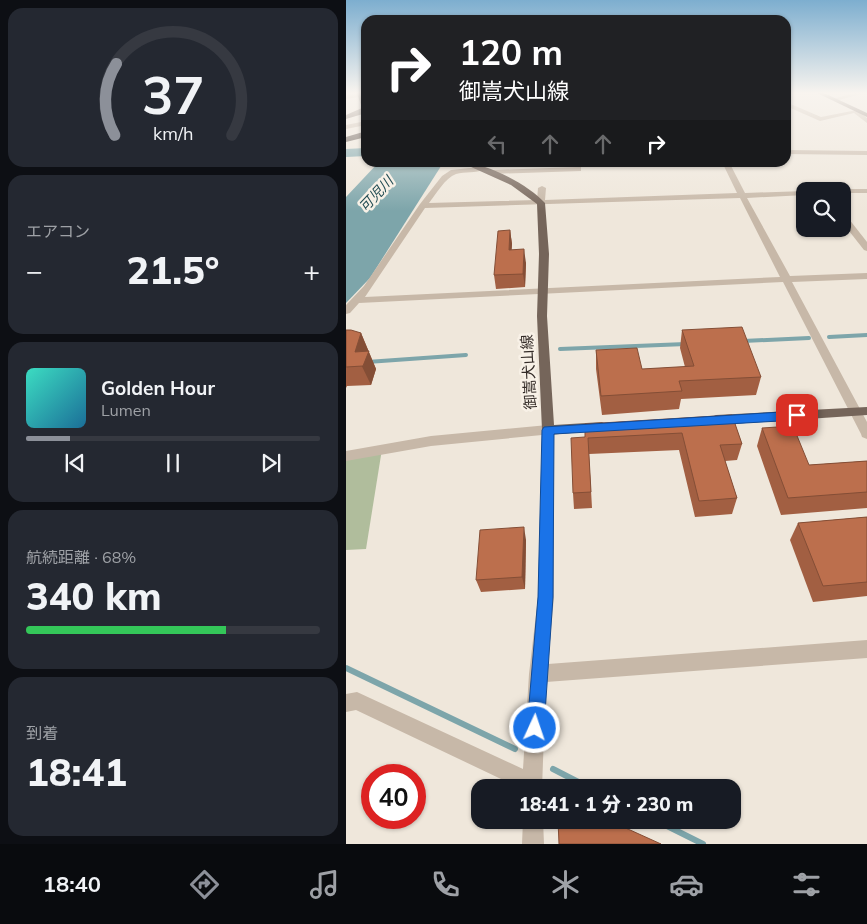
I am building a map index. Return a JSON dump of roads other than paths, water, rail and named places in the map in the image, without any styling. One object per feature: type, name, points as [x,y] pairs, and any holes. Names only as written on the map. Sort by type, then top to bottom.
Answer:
[{"type":"highway","points":[[346,140],[361,136]]},
{"type":"main road","points":[[475,167],[490,172],[528,191],[540,203]]},
{"type":"main road","name":"御嵩犬山線","points":[[540,203],[544,254],[542,292],[548,430]]},
{"type":"main road","points":[[700,421],[861,412]]},
{"type":"main road","points":[[548,430],[613,426]]},
{"type":"street","points":[[791,152],[867,153]]},
{"type":"street","points":[[490,172],[534,167]]},
{"type":"street","points":[[540,203],[543,167]]},
{"type":"street","points":[[552,167],[578,170]]},
{"type":"street","points":[[727,167],[785,279],[861,412],[867,434]]},
{"type":"street","points":[[346,312],[388,260],[423,206],[451,173],[480,169]]},
{"type":"street","points":[[528,191],[542,188]]},
{"type":"street","points":[[851,191],[867,190]]},
{"type":"street","points":[[423,206],[796,193]]},
{"type":"street","points":[[851,228],[867,248]]},
{"type":"street","points":[[357,300],[867,276]]},
{"type":"street","points":[[346,456],[431,441],[548,430],[546,597],[538,674],[532,779]]},
{"type":"street","points":[[538,674],[867,649]]},
{"type":"street","points":[[346,703],[357,701],[520,779]]},
{"type":"street","points":[[533,829],[533,844]]},
{"type":"water","name":"可児川","points":[[374,167],[440,167],[370,278],[346,303],[346,197]]},
{"type":"waterway","points":[[346,153],[361,152]]},
{"type":"waterway","points":[[829,337],[867,335]]},
{"type":"waterway","points":[[743,341],[809,338]]},
{"type":"waterway","points":[[560,349],[686,344]]},
{"type":"waterway","points":[[367,362],[466,355]]},
{"type":"waterway","points":[[346,668],[515,749]]},
{"type":"waterway","points":[[553,769],[572,779]]},
{"type":"waterway","points":[[673,829],[703,844]]}]
